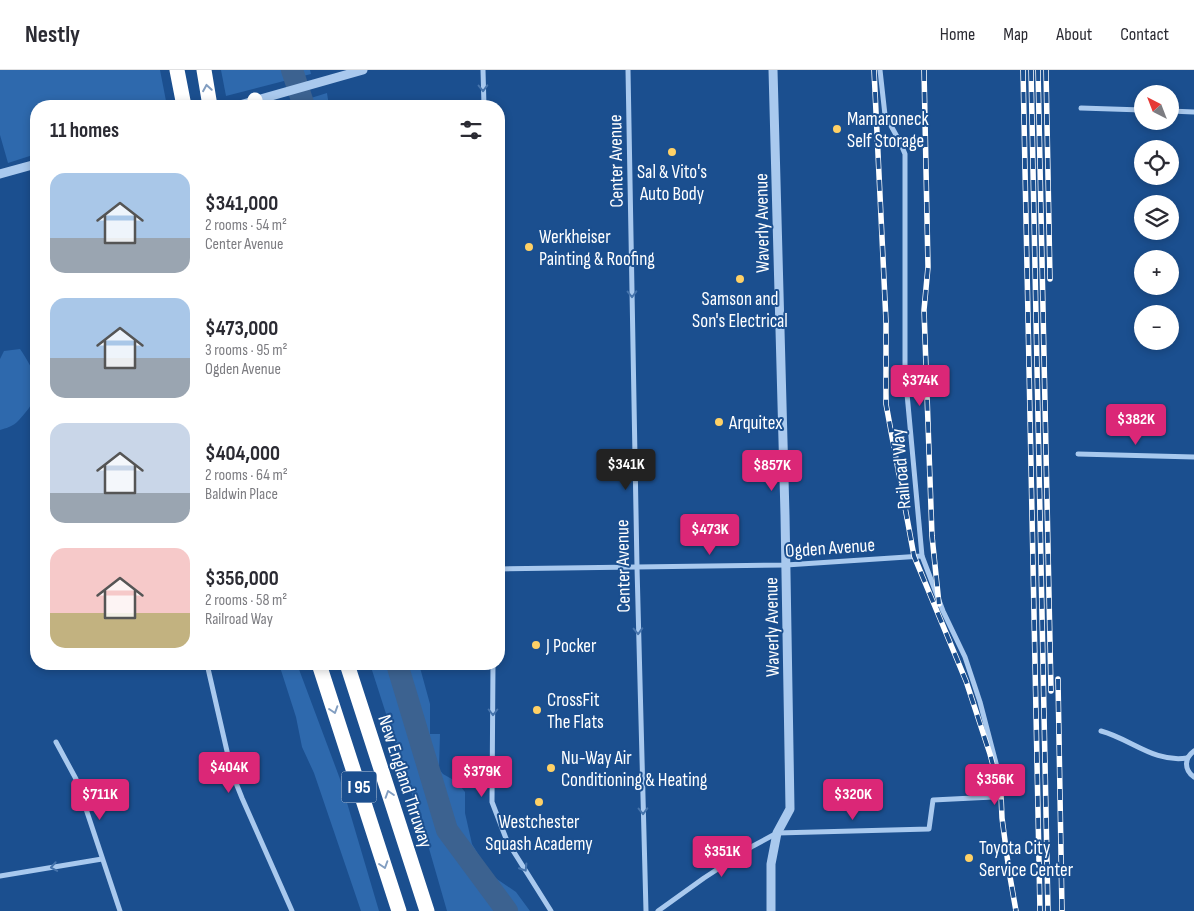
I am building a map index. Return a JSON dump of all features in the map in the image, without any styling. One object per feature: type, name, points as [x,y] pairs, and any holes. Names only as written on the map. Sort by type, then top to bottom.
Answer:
[{"type":"highway","points":[[204,70],[209,100]]},
{"type":"highway","points":[[178,73],[183,100]]},
{"type":"highway","name":"I 95","points":[[321,670],[399,911]]},
{"type":"highway","name":"New England Thruway","points":[[349,670],[427,911]]},
{"type":"highway","points":[[357,670],[369,731]]},
{"type":"street","points":[[264,100],[313,85],[343,73],[363,70]]},
{"type":"street","points":[[483,70],[484,100]]},
{"type":"street","name":"Center Avenue","points":[[628,70],[636,567],[646,911]]},
{"type":"street","name":"Waverly Avenue","points":[[771,911],[771,864],[777,833],[790,809],[786,565],[773,70]]},
{"type":"street","name":"Railroad Way","points":[[777,833],[929,829],[932,800],[993,797],[997,767],[980,702],[965,657],[943,611],[922,556],[906,372],[905,154],[885,115],[880,70]]},
{"type":"street","points":[[1081,108],[1134,110]]},
{"type":"street","points":[[1179,111],[1194,112]]},
{"type":"street","points":[[0,174],[30,166]]},
{"type":"street","points":[[1078,454],[1194,457]]},
{"type":"street","name":"Ogden Avenue","points":[[505,569],[786,565],[922,556]]},
{"type":"street","points":[[208,670],[232,773],[292,911]]},
{"type":"street","points":[[493,670],[492,802],[507,841],[551,911]]},
{"type":"street","points":[[1101,731],[1114,734],[1152,754],[1174,760],[1187,758],[1194,751]]},
{"type":"street","points":[[56,742],[76,779],[120,911]]},
{"type":"street","points":[[1187,758],[1186,766],[1194,777]]},
{"type":"street","points":[[658,911],[704,878],[753,846],[777,833]]},
{"type":"street","points":[[0,876],[102,859]]},
{"type":"shaded area","points":[[0,70],[160,70],[166,100],[30,100],[30,156],[8,163],[0,135]]},
{"type":"shaded area","points":[[221,70],[310,70],[311,74],[226,96]]},
{"type":"shaded area","points":[[327,93],[328,100],[304,100]]},
{"type":"shaded area","points":[[20,349],[30,365],[30,406],[12,426],[0,430],[0,359],[4,351]]},
{"type":"shaded area","points":[[281,670],[299,670],[340,779],[379,911],[361,911],[314,773],[302,747],[296,717]]},
{"type":"shaded area","points":[[372,670],[421,670],[430,704],[430,734],[440,734],[439,769],[443,774],[457,782],[465,792],[465,813],[472,844],[491,875],[516,892],[530,911],[447,911],[426,838]]},
{"type":"waterway","points":[[292,70],[302,100]]},
{"type":"waterway","points":[[399,670],[447,830],[507,911]]},
{"type":"railway","points":[[874,70],[886,321],[886,404],[914,556],[966,681],[990,754],[1001,795],[1002,818],[1016,911]]},
{"type":"railway","points":[[924,70],[928,267],[924,310],[932,536],[939,604]]},
{"type":"railway","points":[[1023,70],[1040,911]]},
{"type":"railway","points":[[1031,70],[1048,911]]},
{"type":"railway","points":[[1038,70],[1051,691]]},
{"type":"railway","points":[[1046,70],[1050,279]]},
{"type":"railway","points":[[1058,679],[1062,911]]},
{"type":"place","name":"Mamaroneck Self Storage","points":[[837,129]]},
{"type":"place","name":"Sal & Vito's Auto Body","points":[[672,152]]},
{"type":"place","name":"Werkheiser Painting & Roofing","points":[[529,247]]},
{"type":"place","name":"Samson and Son's Electrical","points":[[740,279]]},
{"type":"place","name":"Arquitex","points":[[719,422]]},
{"type":"place","name":"J Pocker","points":[[536,645]]},
{"type":"place","name":"CrossFit The Flats","points":[[537,710]]},
{"type":"place","name":"Nu-Way Air Conditioning & Heating","points":[[551,768]]},
{"type":"place","name":"Westchester Squash Academy","points":[[539,802]]},
{"type":"place","name":"Toyota City Service Center","points":[[969,858]]}]
